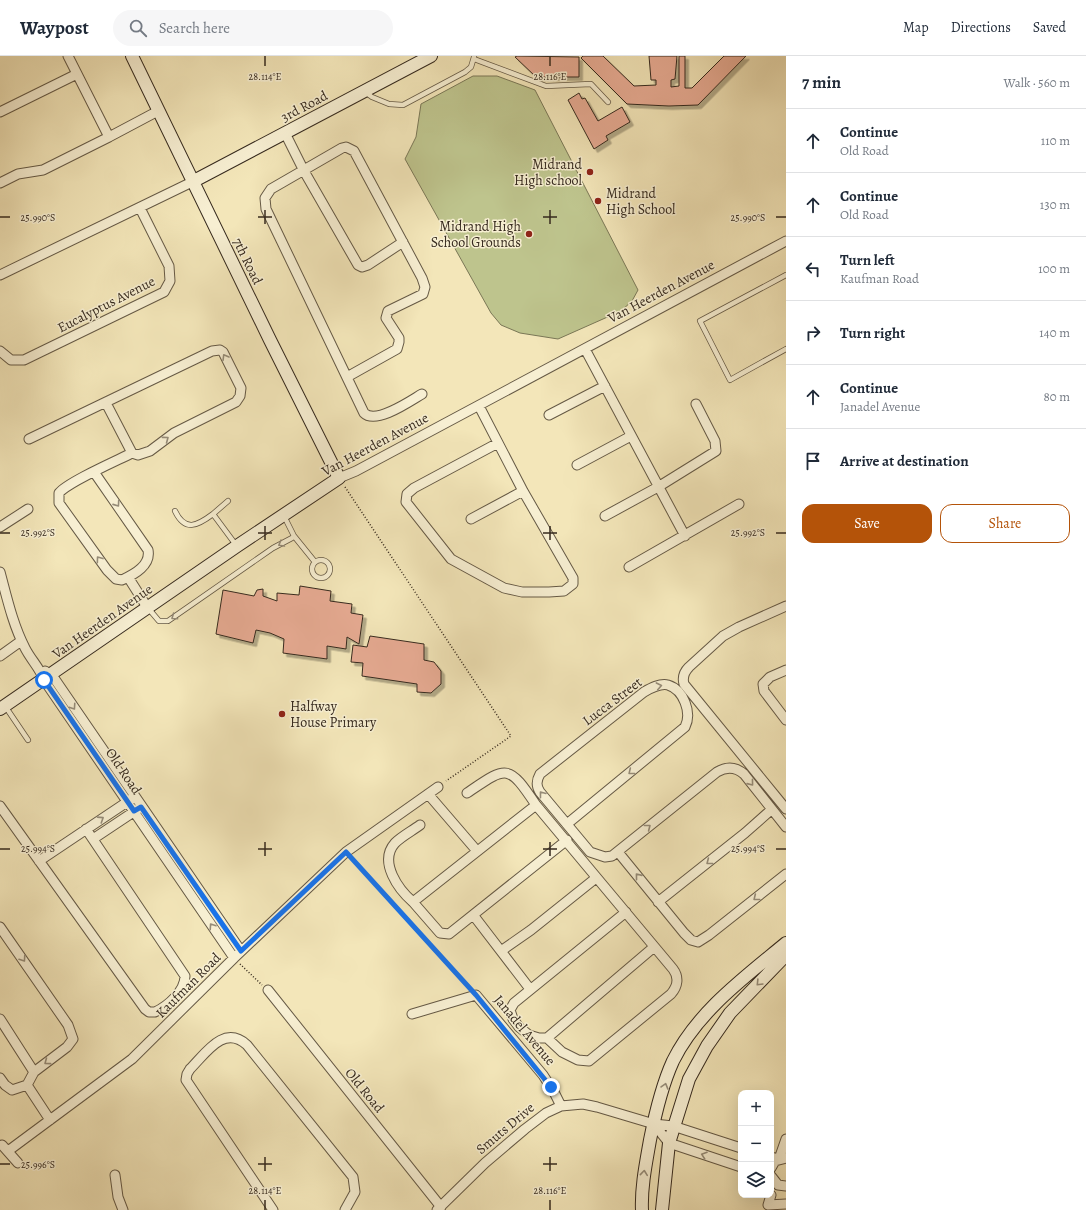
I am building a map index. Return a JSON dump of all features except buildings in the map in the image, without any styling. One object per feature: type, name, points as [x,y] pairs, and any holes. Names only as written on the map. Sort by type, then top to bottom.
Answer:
[{"type":"street","points":[[68,56],[109,137]]},
{"type":"street","name":"7th Road","points":[[132,56],[192,182],[339,478]]},
{"type":"street","name":"3rd Road","points":[[192,182],[431,56]]},
{"type":"street","points":[[0,112],[77,74]]},
{"type":"street","points":[[0,183],[18,174],[43,170],[158,111]]},
{"type":"street","points":[[285,133],[304,171],[355,261],[360,266],[368,265],[403,242]]},
{"type":"street","points":[[347,376],[395,350],[399,340],[386,318],[388,311],[424,292],[425,287],[422,278],[357,156],[350,149],[342,148],[271,189],[265,198],[266,209],[364,413],[370,417],[380,417],[422,394]]},
{"type":"street","points":[[0,275],[192,182]]},
{"type":"street","name":"Eucalyptus Avenue","points":[[0,351],[11,360],[24,360],[164,292],[170,281],[169,266],[140,208]]},
{"type":"street","name":"Van Heerden Avenue","points":[[2,708],[45,674],[339,478],[479,406],[786,241]]},
{"type":"street","points":[[585,349],[685,536]]},
{"type":"street","points":[[29,439],[212,351],[220,350],[225,355],[241,388],[240,396],[236,402],[174,433],[150,451],[138,455],[132,453],[106,403]]},
{"type":"street","points":[[549,415],[605,386]]},
{"type":"street","points":[[605,516],[658,487],[716,451],[715,441],[696,404]]},
{"type":"street","points":[[479,406],[523,491],[574,578],[573,584],[567,590],[549,592],[518,592],[504,588],[483,577],[451,558],[406,502],[407,494],[414,488],[498,443]]},
{"type":"street","points":[[577,465],[631,436]]},
{"type":"street","points":[[94,472],[148,550],[149,556],[147,562],[128,577],[119,580],[112,575],[59,503],[59,493],[65,487],[94,472],[132,453]]},
{"type":"street","points":[[471,519],[523,491]]},
{"type":"street","points":[[629,567],[739,504]]},
{"type":"street","points":[[0,527],[28,509]]},
{"type":"street","name":"Old Road","points":[[0,572],[2,585],[21,641],[26,650],[45,674],[138,809],[241,951]]},
{"type":"street","points":[[128,577],[147,607]]},
{"type":"street","points":[[786,606],[723,636],[689,667],[684,673],[683,678],[684,684],[786,809]]},
{"type":"street","points":[[0,656],[21,641]]},
{"type":"street","points":[[786,670],[770,677],[763,684],[763,688],[786,720]]},
{"type":"street","name":"Lucca Street","points":[[657,686],[670,686],[680,696],[687,707],[688,719],[685,727],[567,824],[538,789],[537,779],[540,774],[644,692],[657,686]]},
{"type":"street","points":[[567,824],[581,842],[593,854],[609,857],[618,852],[721,769],[732,768],[741,772],[786,828]]},
{"type":"street","points":[[467,793],[495,774],[508,773],[521,781],[536,805],[567,840],[596,878],[626,912],[677,977],[674,990],[660,1004],[589,1061],[578,1060],[570,1057],[546,1038],[539,1038],[529,1035],[519,1026],[511,1013],[510,1010],[514,1003],[626,912]]},
{"type":"street","name":"Kaufman Road","points":[[18,1163],[5,1148],[50,1120],[132,1059],[241,951],[346,852],[438,787]]},
{"type":"street","points":[[428,794],[477,851]]},
{"type":"street","points":[[39,861],[131,799]]},
{"type":"street","points":[[413,902],[536,805]]},
{"type":"street","points":[[0,806],[144,1009],[149,1012],[155,1012],[177,995],[184,983],[185,976],[86,829]]},
{"type":"street","points":[[93,839],[138,809]]},
{"type":"street","name":"Old Road","points":[[138,809],[234,958]]},
{"type":"street","points":[[658,902],[745,834],[771,810]]},
{"type":"street","points":[[420,825],[395,843],[392,847],[389,861],[394,879],[406,895],[441,934],[449,934],[474,916],[567,840]]},
{"type":"street","points":[[618,852],[691,940],[698,942],[709,936],[786,874]]},
{"type":"street","points":[[501,951],[531,930],[596,878]]},
{"type":"street","points":[[474,916],[530,989]]},
{"type":"street","points":[[0,927],[64,1019],[72,1035],[72,1042],[34,1072],[27,1085],[12,1090],[5,1085],[0,1078]]},
{"type":"street","points":[[642,1210],[644,1169],[651,1136],[674,1061],[690,1034],[721,998],[786,943]]},
{"type":"street","points":[[546,1038],[654,947]]},
{"type":"street","points":[[662,1210],[669,1143],[690,1079],[707,1046],[730,1013],[786,955]]},
{"type":"street","name":"Old Road","points":[[268,990],[439,1209]]},
{"type":"street","points":[[412,1014],[476,995]]},
{"type":"street","name":"Janadel Avenue","points":[[476,995],[543,1075],[554,1092],[560,1106]]},
{"type":"street","points":[[0,1019],[34,1072]]},
{"type":"street","points":[[273,1210],[186,1080],[190,1069],[221,1040],[228,1037],[240,1039],[247,1045],[353,1177],[355,1192],[345,1210]]},
{"type":"street","points":[[27,1085],[50,1120]]},
{"type":"street","name":"Smuts Drive","points":[[439,1209],[485,1163],[519,1134],[546,1113],[560,1106],[583,1104],[654,1124],[674,1126],[738,1147]]},
{"type":"street","points":[[654,1124],[669,1143],[738,1166]]},
{"type":"street","points":[[779,1158],[786,1139]]},
{"type":"street","points":[[115,1175],[118,1197],[123,1210]]},
{"type":"street","points":[[774,1179],[786,1186]]},
{"type":"street","points":[[770,1198],[768,1205],[786,1204]]},
{"type":"lane","points":[[364,91],[372,97],[389,104],[403,105],[465,72],[470,67],[474,57],[546,86],[591,84],[608,102]]},
{"type":"lane","points":[[786,275],[700,321],[730,380],[786,349]]},
{"type":"lane","points":[[175,511],[180,521],[187,525],[198,524],[228,501]]},
{"type":"lane","points":[[213,514],[237,546]]},
{"type":"lane","points":[[283,515],[294,536],[315,562]]},
{"type":"lane","points":[[147,607],[159,621],[168,621],[294,536]]},
{"type":"lane","points":[[322,560],[328,564],[330,571],[326,577],[319,579],[313,575],[311,568],[315,562],[322,560]]},
{"type":"lane","points":[[2,708],[28,740]]},
{"type":"path","points":[[339,478],[511,736],[438,787]]},
{"type":"path","points":[[346,852],[476,995]]},
{"type":"path","points":[[234,958],[268,990]]},
{"type":"green space","name":"Midrand High School Grounds","points":[[473,76],[497,76],[535,90],[638,290],[632,301],[621,311],[558,339],[520,333],[501,325],[491,313],[405,159],[416,137],[421,104]]},
{"type":"place","name":"Midrand High school","points":[[590,172]]},
{"type":"place","name":"Midrand High School","points":[[598,201]]},
{"type":"place","name":"Midrand High School Grounds","points":[[529,234]]},
{"type":"place","name":"Halfway House Primary","points":[[282,714]]},
{"type":"route","points":[[44,680],[134,811],[141,807],[241,951],[346,852],[476,995],[543,1075],[551,1087]]}]
